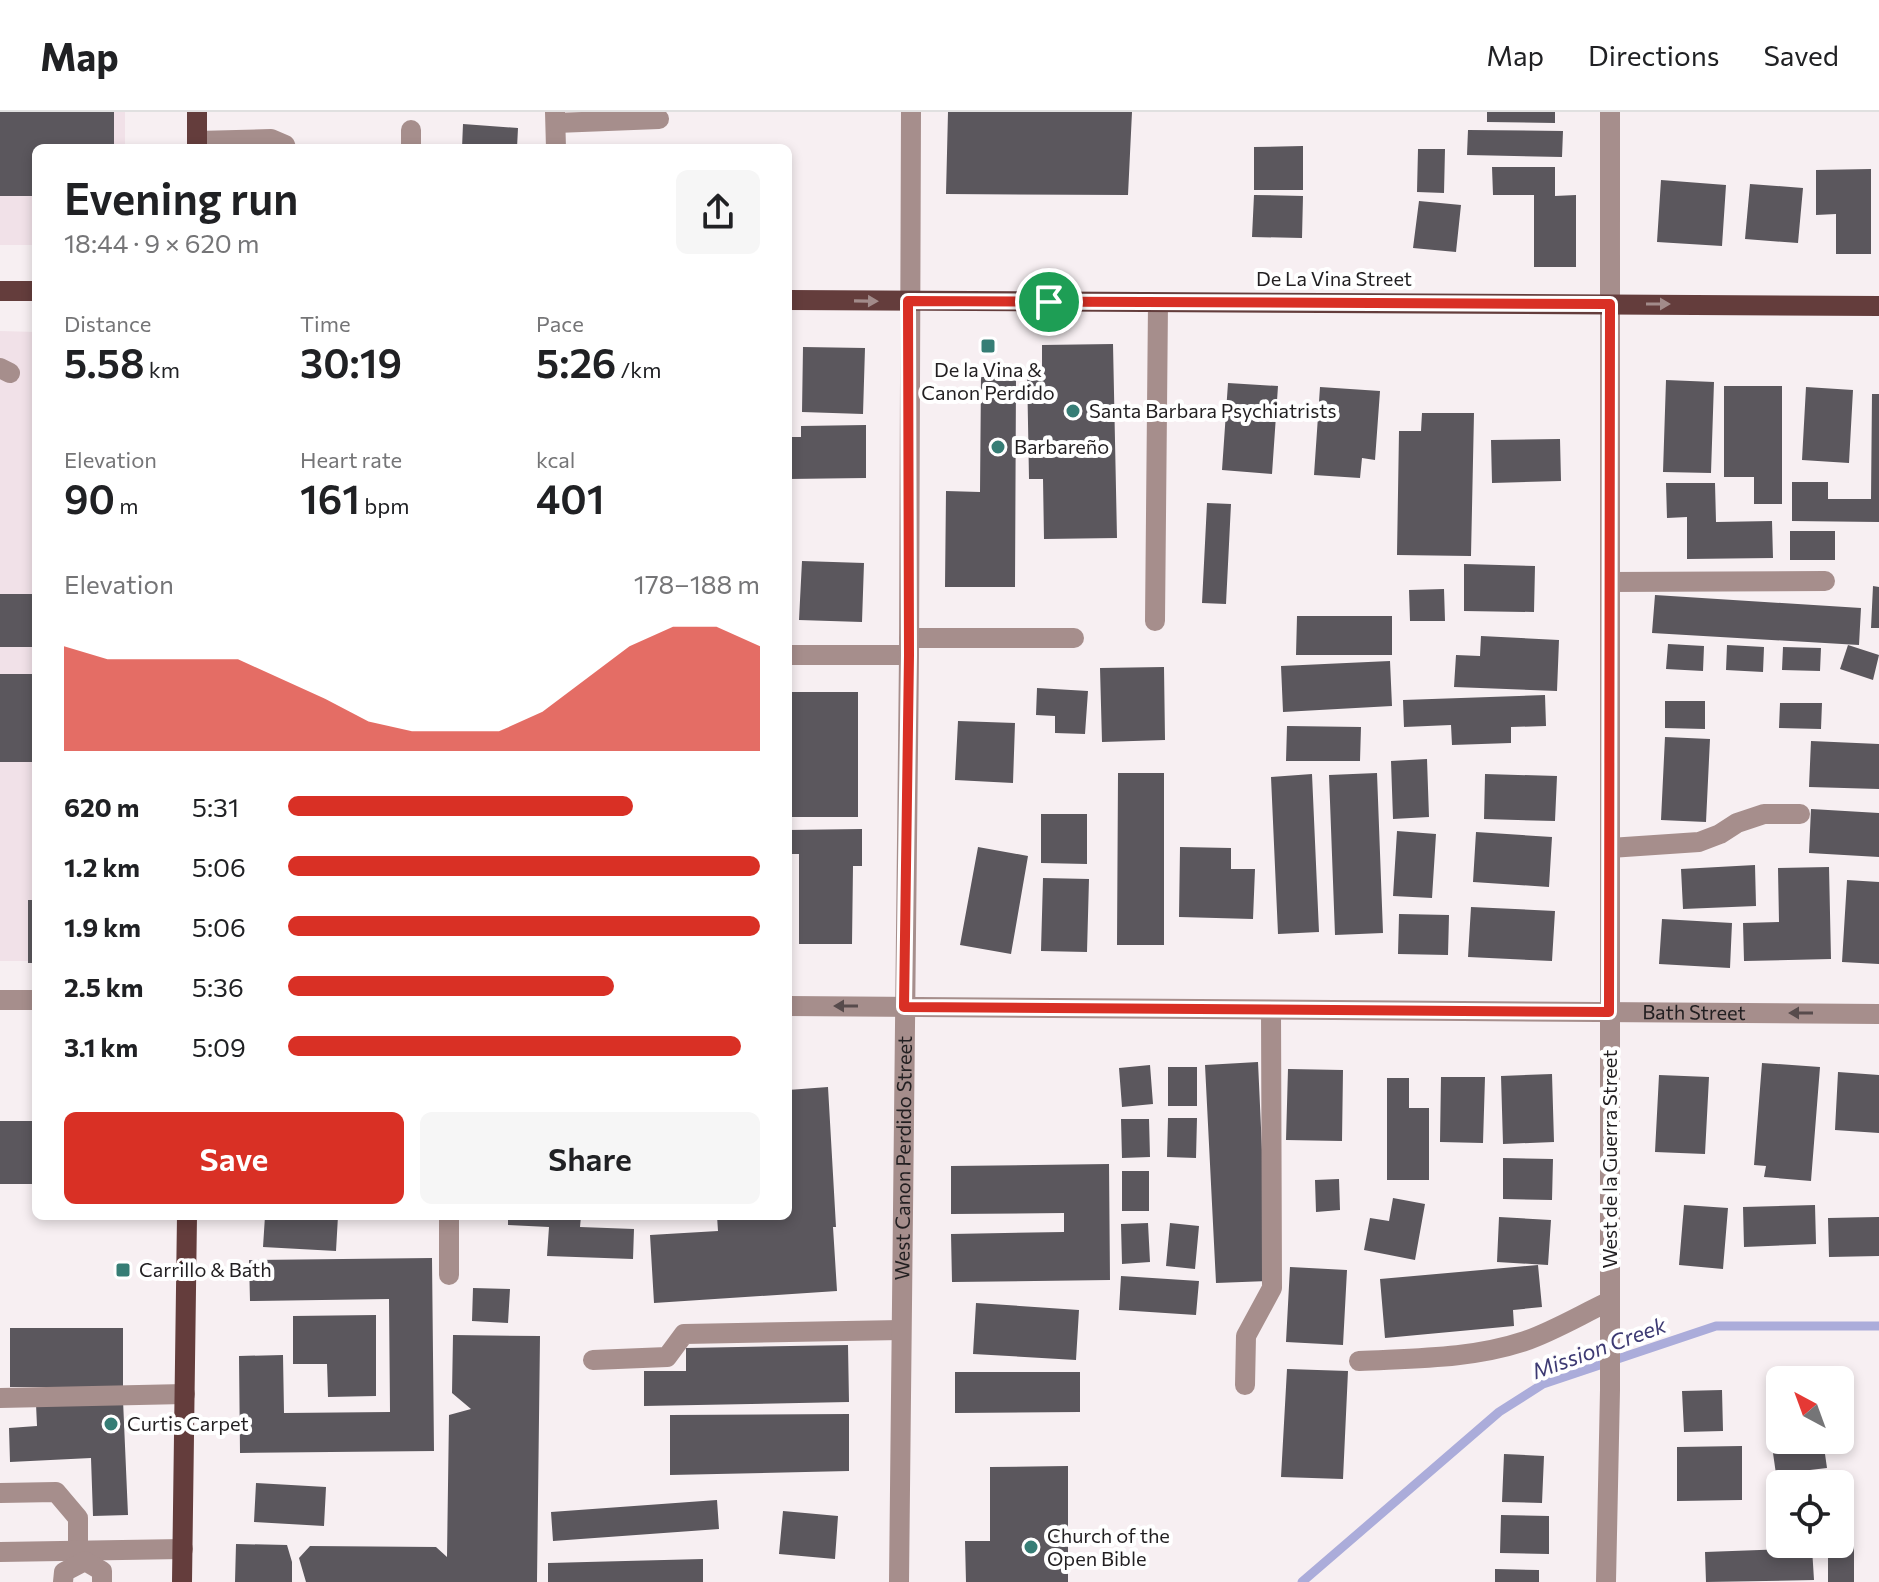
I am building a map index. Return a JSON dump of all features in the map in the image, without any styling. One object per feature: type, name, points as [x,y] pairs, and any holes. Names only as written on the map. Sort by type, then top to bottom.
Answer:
[{"type":"main road","points":[[197,112],[197,144]]},
{"type":"main road","points":[[0,291],[32,291]]},
{"type":"main road","name":"De La Vina Street","points":[[792,300],[1879,306]]},
{"type":"main road","points":[[182,1582],[187,1220]]},
{"type":"street","name":"West Canon Perdido Street","points":[[899,1582],[911,112]]},
{"type":"street","name":"West de la Guerra Street","points":[[1606,1582],[1610,1390],[1610,112]]},
{"type":"street","points":[[556,144],[556,118],[659,119]]},
{"type":"street","points":[[209,144],[271,139],[282,144]]},
{"type":"street","points":[[1155,621],[1158,303]]},
{"type":"street","points":[[1610,582],[1825,581]]},
{"type":"street","points":[[792,655],[1074,638]]},
{"type":"street","points":[[1610,848],[1699,842],[1737,823],[1764,814],[1800,814]]},
{"type":"street","points":[[0,1000],[32,1000]]},
{"type":"street","name":"Bath Street","points":[[792,1006],[1879,1014]]},
{"type":"street","points":[[1245,1385],[1246,1336],[1272,1288],[1271,1010]]},
{"type":"street","points":[[449,1220],[449,1275]]},
{"type":"street","points":[[1359,1361],[1446,1357],[1492,1350],[1610,1309]]},
{"type":"street","points":[[593,1360],[667,1357],[684,1334],[901,1330]]},
{"type":"street","points":[[0,1398],[185,1394]]},
{"type":"street","points":[[0,1493],[56,1492],[78,1518],[83,1561]]},
{"type":"street","points":[[0,1552],[83,1561],[183,1549]]},
{"type":"street","points":[[63,1582],[64,1572],[83,1561]]},
{"type":"street","points":[[83,1561],[102,1571],[102,1582]]},
{"type":"shaded area","points":[[0,112],[125,112],[125,144],[32,144],[32,245],[0,245]]},
{"type":"shaded area","points":[[0,331],[32,332],[32,961],[0,961]]},
{"type":"building","points":[[0,112],[114,112],[114,144],[32,144],[32,196],[0,196]]},
{"type":"building","points":[[948,112],[1132,112],[1128,195],[946,194]]},
{"type":"building","points":[[1487,112],[1555,112],[1555,123],[1487,122]]},
{"type":"building","points":[[463,124],[518,128],[517,144],[462,144]]},
{"type":"building","points":[[1468,130],[1563,131],[1562,157],[1467,155]]},
{"type":"building","points":[[1303,146],[1303,190],[1254,190],[1254,147]]},
{"type":"building","points":[[1418,149],[1445,149],[1444,193],[1417,192]]},
{"type":"building","points":[[1492,167],[1555,167],[1555,196],[1576,195],[1576,267],[1534,267],[1534,195],[1493,195]]},
{"type":"building","points":[[1871,169],[1871,254],[1836,254],[1836,214],[1816,215],[1816,170]]},
{"type":"building","points":[[1661,180],[1726,185],[1722,246],[1657,242]]},
{"type":"building","points":[[1750,184],[1803,188],[1798,243],[1745,239]]},
{"type":"building","points":[[1254,195],[1303,196],[1302,238],[1252,237]]},
{"type":"building","points":[[1419,201],[1461,205],[1456,252],[1413,248]]},
{"type":"building","points":[[1113,344],[1117,538],[1044,539],[1043,479],[1029,479],[1027,367],[1042,367],[1042,345]]},
{"type":"building","points":[[803,347],[865,348],[863,414],[802,412]]},
{"type":"building","points":[[981,377],[1016,377],[1015,587],[945,587],[946,491],[980,492]]},
{"type":"building","points":[[1666,380],[1714,382],[1711,473],[1663,472]]},
{"type":"building","points":[[1228,383],[1278,386],[1272,474],[1222,470]]},
{"type":"building","points":[[1724,386],[1782,386],[1782,504],[1754,504],[1754,477],[1724,477]]},
{"type":"building","points":[[1320,387],[1380,391],[1375,460],[1362,458],[1360,478],[1314,475]]},
{"type":"building","points":[[1806,387],[1853,390],[1849,463],[1802,460]]},
{"type":"building","points":[[1872,394],[1879,394],[1879,522],[1792,521],[1792,482],[1828,482],[1828,499],[1871,499]]},
{"type":"building","points":[[1422,413],[1474,413],[1471,556],[1397,555],[1399,431],[1421,431]]},
{"type":"building","points":[[866,425],[866,478],[792,479],[792,437],[801,437],[801,426]]},
{"type":"building","points":[[1560,439],[1561,481],[1492,483],[1491,440]]},
{"type":"building","points":[[1666,483],[1715,483],[1716,522],[1772,521],[1773,558],[1687,559],[1687,517],[1667,518]]},
{"type":"building","points":[[1207,503],[1231,504],[1226,604],[1202,603]]},
{"type":"building","points":[[1790,531],[1835,531],[1835,560],[1790,560]]},
{"type":"building","points":[[802,561],[864,563],[862,622],[799,620]]},
{"type":"building","points":[[1464,564],[1535,566],[1534,612],[1464,611]]},
{"type":"building","points":[[1873,586],[1879,587],[1879,628],[1871,628]]},
{"type":"building","points":[[1444,589],[1445,621],[1410,621],[1409,590]]},
{"type":"building","points":[[0,594],[32,594],[32,647],[0,647]]},
{"type":"building","points":[[1655,595],[1861,608],[1859,645],[1652,633]]},
{"type":"building","points":[[1297,616],[1392,616],[1392,655],[1296,655]]},
{"type":"building","points":[[1481,636],[1559,640],[1557,691],[1454,687],[1456,655],[1480,656]]},
{"type":"building","points":[[1668,644],[1704,646],[1703,671],[1666,669]]},
{"type":"building","points":[[1727,645],[1764,647],[1763,672],[1726,670]]},
{"type":"building","points":[[1848,645],[1879,655],[1873,680],[1840,669]]},
{"type":"building","points":[[1783,647],[1821,648],[1820,671],[1782,670]]},
{"type":"building","points":[[1390,661],[1392,706],[1283,712],[1281,666]]},
{"type":"building","points":[[1164,667],[1165,740],[1102,742],[1100,668]]},
{"type":"building","points":[[0,674],[32,674],[32,762],[0,762]]},
{"type":"building","points":[[1037,688],[1088,691],[1085,734],[1055,733],[1055,716],[1036,715]]},
{"type":"building","points":[[792,692],[858,692],[858,817],[792,817]]},
{"type":"building","points":[[1545,695],[1546,726],[1511,727],[1511,743],[1452,745],[1451,725],[1404,727],[1403,700]]},
{"type":"building","points":[[1665,701],[1705,701],[1705,729],[1665,728]]},
{"type":"building","points":[[1780,703],[1822,703],[1821,729],[1779,728]]},
{"type":"building","points":[[958,721],[1015,723],[1013,783],[955,780]]},
{"type":"building","points":[[1287,726],[1361,727],[1360,761],[1286,761]]},
{"type":"building","points":[[1665,737],[1710,739],[1706,822],[1661,820]]},
{"type":"building","points":[[1811,741],[1879,744],[1879,789],[1809,787]]},
{"type":"building","points":[[1427,759],[1429,817],[1393,819],[1391,761]]},
{"type":"building","points":[[1118,773],[1164,773],[1164,945],[1117,945]]},
{"type":"building","points":[[1377,773],[1383,933],[1335,935],[1329,775]]},
{"type":"building","points":[[1312,774],[1319,932],[1278,934],[1271,777]]},
{"type":"building","points":[[1485,774],[1557,776],[1555,821],[1484,819]]},
{"type":"building","points":[[1811,809],[1879,813],[1879,857],[1809,853]]},
{"type":"building","points":[[1041,814],[1087,814],[1087,864],[1041,863]]},
{"type":"building","points":[[862,829],[862,866],[853,866],[852,944],[799,944],[799,854],[792,854],[792,830]]},
{"type":"building","points":[[1397,831],[1436,834],[1432,898],[1393,896]]},
{"type":"building","points":[[1476,832],[1552,837],[1549,887],[1473,882]]},
{"type":"building","points":[[978,847],[1028,856],[1011,954],[960,945]]},
{"type":"building","points":[[1180,847],[1231,848],[1231,869],[1255,869],[1253,919],[1179,917]]},
{"type":"building","points":[[1755,865],[1756,906],[1683,909],[1681,869]]},
{"type":"building","points":[[1829,867],[1831,959],[1744,961],[1743,923],[1779,922],[1778,868]]},
{"type":"building","points":[[1043,878],[1089,879],[1087,952],[1041,951]]},
{"type":"building","points":[[1847,880],[1879,882],[1879,964],[1842,962]]},
{"type":"building","points":[[28,900],[32,900],[32,963],[28,963]]},
{"type":"building","points":[[1471,907],[1555,911],[1552,961],[1468,957]]},
{"type":"building","points":[[1399,914],[1449,915],[1448,955],[1398,954]]},
{"type":"building","points":[[1662,919],[1732,923],[1730,968],[1659,964]]},
{"type":"building","points":[[1258,1062],[1268,1281],[1216,1283],[1205,1065]]},
{"type":"building","points":[[1762,1063],[1820,1067],[1811,1181],[1764,1177],[1766,1166],[1754,1165]]},
{"type":"building","points":[[1150,1065],[1153,1104],[1122,1107],[1119,1068]]},
{"type":"building","points":[[1168,1067],[1197,1067],[1197,1106],[1168,1106]]},
{"type":"building","points":[[1288,1069],[1343,1070],[1342,1141],[1286,1140]]},
{"type":"building","points":[[1838,1072],[1879,1075],[1879,1133],[1835,1130]]},
{"type":"building","points":[[1552,1074],[1554,1142],[1503,1144],[1501,1076]]},
{"type":"building","points":[[1659,1075],[1709,1077],[1705,1154],[1655,1152]]},
{"type":"building","points":[[1441,1077],[1485,1077],[1483,1143],[1440,1142]]},
{"type":"building","points":[[1387,1078],[1409,1078],[1409,1108],[1429,1108],[1429,1180],[1387,1180]]},
{"type":"building","points":[[828,1087],[837,1291],[654,1303],[650,1235],[718,1231],[717,1220],[792,1220],[792,1090]]},
{"type":"building","points":[[1168,1118],[1197,1118],[1196,1158],[1167,1157]]},
{"type":"building","points":[[1121,1119],[1149,1119],[1150,1157],[1122,1158]]},
{"type":"building","points":[[0,1121],[32,1121],[32,1184],[0,1184]]},
{"type":"building","points":[[1503,1158],[1553,1159],[1552,1200],[1503,1199]]},
{"type":"building","points":[[1109,1164],[1110,1280],[952,1282],[951,1234],[1064,1232],[1064,1213],[951,1214],[951,1166]]},
{"type":"building","points":[[1122,1171],[1149,1171],[1149,1211],[1122,1211]]},
{"type":"building","points":[[1339,1179],[1340,1210],[1316,1212],[1315,1180]]},
{"type":"building","points":[[1393,1198],[1425,1204],[1415,1260],[1364,1250],[1370,1218],[1389,1221]]},
{"type":"building","points":[[1684,1205],[1728,1208],[1723,1269],[1679,1265]]},
{"type":"building","points":[[1815,1205],[1816,1244],[1744,1247],[1743,1207]]},
{"type":"building","points":[[1499,1217],[1551,1220],[1548,1265],[1497,1262]]},
{"type":"building","points":[[1879,1217],[1879,1256],[1829,1257],[1828,1218]]},
{"type":"building","points":[[265,1220],[338,1220],[336,1251],[263,1247]]},
{"type":"building","points":[[508,1220],[581,1220],[580,1227],[634,1229],[633,1259],[547,1256],[549,1227],[508,1225]]},
{"type":"building","points":[[1148,1223],[1150,1262],[1122,1264],[1121,1224]]},
{"type":"building","points":[[1170,1223],[1199,1226],[1195,1269],[1166,1266]]},
{"type":"building","points":[[432,1258],[434,1451],[240,1453],[239,1356],[283,1355],[284,1413],[390,1412],[389,1299],[250,1301],[249,1260]]},
{"type":"building","points":[[1538,1265],[1542,1307],[1513,1310],[1514,1326],[1385,1338],[1380,1279]]},
{"type":"building","points":[[1290,1267],[1347,1270],[1343,1345],[1286,1342]]},
{"type":"building","points":[[1121,1276],[1199,1281],[1196,1315],[1119,1310]]},
{"type":"building","points":[[473,1288],[510,1289],[508,1323],[472,1321]]},
{"type":"building","points":[[976,1303],[1079,1310],[1076,1360],[973,1354]]},
{"type":"building","points":[[376,1315],[376,1396],[328,1397],[327,1364],[293,1364],[293,1316]]},
{"type":"building","points":[[10,1328],[123,1328],[123,1387],[10,1387]]},
{"type":"building","points":[[453,1335],[540,1336],[537,1582],[306,1582],[299,1558],[310,1546],[436,1547],[447,1557],[449,1415],[471,1409],[452,1393]]},
{"type":"building","points":[[848,1345],[849,1402],[644,1406],[644,1371],[686,1371],[686,1348]]},
{"type":"building","points":[[1287,1369],[1348,1371],[1343,1479],[1281,1477]]},
{"type":"building","points":[[955,1372],[1080,1372],[1080,1412],[955,1413]]},
{"type":"building","points":[[1722,1390],[1723,1431],[1684,1432],[1682,1391]]},
{"type":"building","points":[[123,1400],[128,1515],[93,1516],[91,1458],[10,1462],[9,1428],[37,1426],[36,1404]]},
{"type":"building","points":[[849,1414],[849,1471],[670,1475],[670,1415]]},
{"type":"building","points":[[1742,1446],[1742,1500],[1677,1501],[1677,1447]]},
{"type":"building","points":[[1504,1454],[1544,1456],[1542,1503],[1502,1502]]},
{"type":"building","points":[[1773,1454],[1825,1454],[1827,1468],[1775,1470]]},
{"type":"building","points":[[1068,1466],[1068,1582],[966,1582],[965,1541],[990,1541],[990,1467]]},
{"type":"building","points":[[256,1483],[326,1487],[324,1526],[254,1522]]},
{"type":"building","points":[[717,1500],[719,1529],[553,1541],[551,1512]]},
{"type":"building","points":[[783,1511],[838,1516],[835,1559],[779,1554]]},
{"type":"building","points":[[1501,1515],[1549,1516],[1549,1554],[1500,1553]]},
{"type":"building","points":[[236,1544],[287,1545],[292,1562],[292,1582],[235,1582]]},
{"type":"building","points":[[1766,1550],[1766,1558],[1813,1558],[1814,1580],[1706,1582],[1705,1552]]},
{"type":"building","points":[[1828,1558],[1854,1558],[1854,1582],[1828,1582]]},
{"type":"building","points":[[703,1559],[703,1582],[548,1582],[548,1563]]},
{"type":"building","points":[[1495,1569],[1539,1570],[1539,1582],[1495,1582]]},
{"type":"waterway","name":"Mission Creek","points":[[1302,1582],[1499,1412],[1543,1384],[1716,1326],[1879,1326]]},
{"type":"place","name":"De la Vina & Canon Perdido","points":[[988,346]]},
{"type":"place","name":"Santa Barbara Psychiatrists","points":[[1073,411]]},
{"type":"place","name":"Barbareño","points":[[998,447]]},
{"type":"place","name":"Carrillo & Bath","points":[[123,1270]]},
{"type":"place","name":"Curtis Carpet","points":[[111,1424]]},
{"type":"place","name":"Church of the Open Bible","points":[[1031,1547]]},
{"type":"route","points":[[908,301],[1049,302],[1610,304],[1609,1012],[904,1007],[909,655],[908,301]]}]
